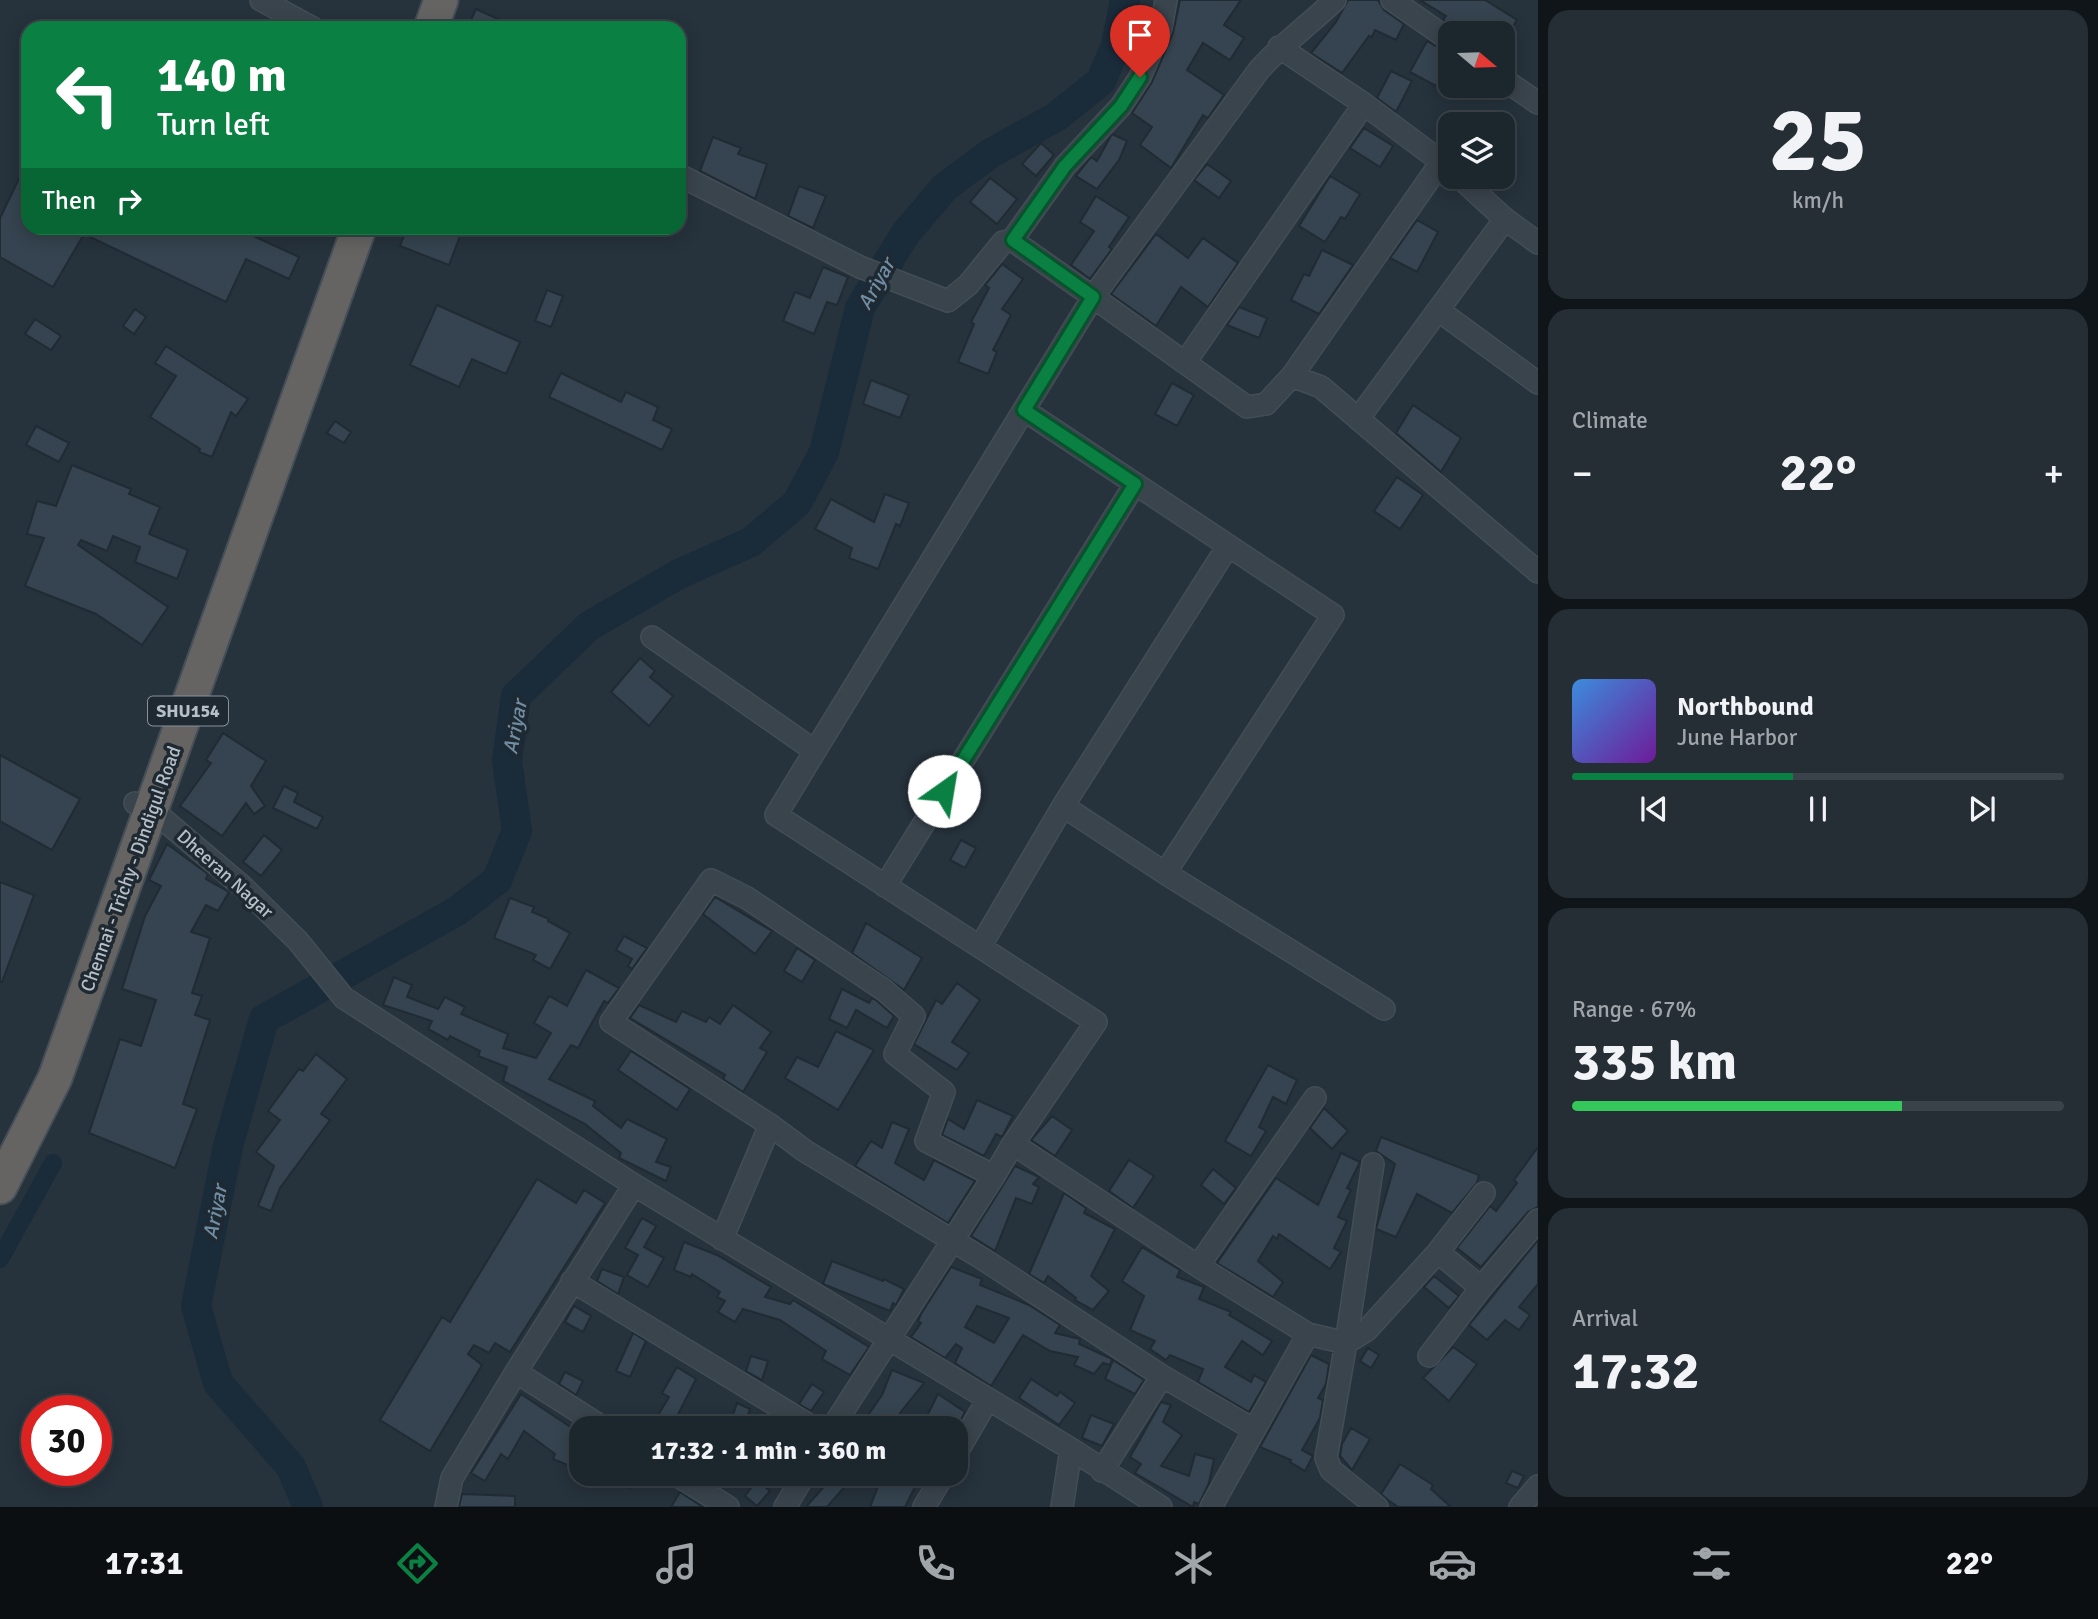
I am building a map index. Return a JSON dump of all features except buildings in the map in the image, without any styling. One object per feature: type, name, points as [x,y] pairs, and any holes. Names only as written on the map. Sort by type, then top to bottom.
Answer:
[{"type":"highway","points":[[414,21],[422,0]]},
{"type":"highway","points":[[433,21],[441,0]]},
{"type":"highway","name":"Chennai - Trichy - Dindigul Road","points":[[0,1187],[55,1078],[143,806],[339,235]]},
{"type":"highway","name":"Chennai - Trichy - Dindigul Road","points":[[0,1145],[52,1035],[143,806],[356,235]]},
{"type":"street","points":[[261,0],[300,21]]},
{"type":"street","points":[[686,179],[860,267],[948,301],[968,285],[1003,242],[1013,240],[1065,166],[1121,106],[1140,77],[1161,28],[1166,0]]},
{"type":"street","points":[[840,1416],[950,1240],[1096,1022],[776,815],[1093,297],[1213,131],[1279,47],[1335,0]]},
{"type":"street","points":[[1392,0],[1438,32]]},
{"type":"street","points":[[1279,47],[1364,104],[1438,159]]},
{"type":"street","points":[[1516,88],[1538,103]]},
{"type":"street","points":[[1186,361],[1364,104]]},
{"type":"street","points":[[1013,240],[1247,407],[1266,404],[1292,376],[1438,176]]},
{"type":"street","points":[[1472,189],[1505,219],[1538,243]]},
{"type":"street","points":[[1359,419],[1505,219]]},
{"type":"street","points":[[1438,310],[1538,383]]},
{"type":"street","points":[[1292,376],[1321,387],[1538,572]]},
{"type":"street","points":[[1024,410],[1333,615],[1165,873]]},
{"type":"street","points":[[885,886],[1135,484]]},
{"type":"street","points":[[980,947],[1063,806],[1228,546]]},
{"type":"street","points":[[652,637],[815,751]]},
{"type":"street","name":"Dheeran Nagar","points":[[143,806],[243,887],[298,941],[344,998],[634,1185],[1071,1449],[1161,1507]]},
{"type":"street","points":[[1063,806],[1165,873],[1384,1009]]},
{"type":"street","points":[[994,1175],[926,1141],[944,1092],[895,1054],[914,1016],[884,990],[747,898],[711,880],[611,1022],[770,1125],[805,1151],[1162,1376],[1253,1429]]},
{"type":"street","points":[[1198,1266],[1315,1098]]},
{"type":"street","points":[[722,1239],[770,1125]]},
{"type":"street","points":[[1013,1144],[1198,1266],[1308,1334],[1346,1343],[1376,1321],[1438,1252],[1484,1193]]},
{"type":"street","points":[[1373,1164],[1326,1458],[1331,1469],[1377,1507]]},
{"type":"street","points":[[446,1507],[452,1478],[634,1185]]},
{"type":"street","points":[[1429,1356],[1538,1220]]},
{"type":"street","points":[[1438,1252],[1481,1288]]},
{"type":"street","points":[[572,1281],[794,1416]]},
{"type":"street","points":[[1211,1507],[1308,1334]]},
{"type":"street","points":[[516,1372],[585,1416]]},
{"type":"street","points":[[1102,1471],[1162,1376]]},
{"type":"street","points":[[968,1433],[988,1399]]},
{"type":"street","points":[[1062,1507],[1071,1449]]},
{"type":"street","points":[[694,1486],[728,1507]]},
{"type":"street","points":[[785,1507],[798,1486]]},
{"type":"street","points":[[924,1507],[937,1486]]},
{"type":"street","points":[[1520,1507],[1538,1486]]},
{"type":"waterway","name":"Ariyar","points":[[308,1507],[291,1467],[218,1383],[196,1306],[228,1146],[264,1019],[457,911],[497,880],[517,831],[507,761],[516,696],[589,626],[679,574],[751,542],[797,503],[824,452],[860,308],[905,234],[945,187],[991,153],[1056,117],[1101,81],[1116,46],[1125,0]]},
{"type":"waterway","points":[[0,1259],[53,1163]]},
{"type":"route","points":[[944,791],[1135,484],[1024,410],[1093,297],[1013,240],[1065,166],[1121,106],[1140,77]]}]
